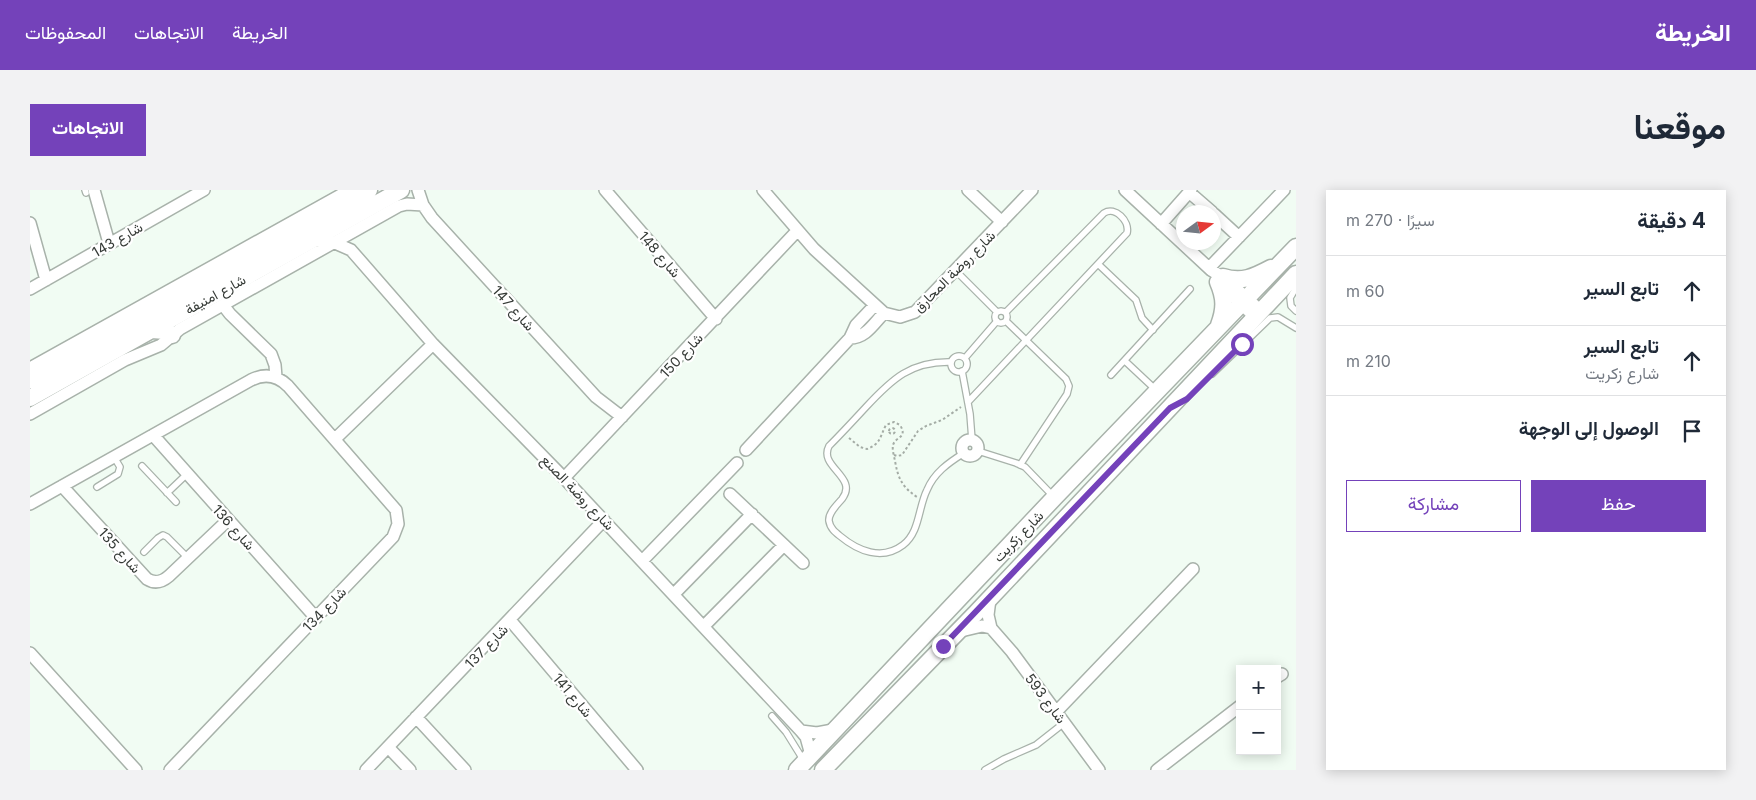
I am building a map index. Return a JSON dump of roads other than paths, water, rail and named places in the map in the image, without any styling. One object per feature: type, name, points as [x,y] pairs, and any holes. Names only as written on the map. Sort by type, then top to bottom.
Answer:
[{"type":"street","name":"شارع 143","points":[[30,289],[204,190]]},
{"type":"street","name":"شارع امنيفة","points":[[30,380],[370,195],[401,190]]},
{"type":"street","name":"شارع 147","points":[[418,190],[423,205],[432,218],[596,397],[622,417]]},
{"type":"street","name":"شارع 148","points":[[605,190],[716,319]]},
{"type":"street","points":[[763,190],[797,231],[834,269],[884,313],[865,333],[858,337],[850,338]]},
{"type":"street","points":[[968,190],[1002,222]]},
{"type":"street","name":"شارع روضة المحارق","points":[[884,313],[894,317],[910,314],[919,308],[1032,190]]},
{"type":"street","points":[[1125,190],[1258,314]]},
{"type":"street","points":[[1215,274],[1239,237],[1284,190]]},
{"type":"street","points":[[88,191],[109,244]]},
{"type":"street","points":[[30,368],[343,194],[352,191],[370,195],[377,210],[357,236],[354,254]]},
{"type":"street","points":[[1161,224],[1190,191],[1205,205]]},
{"type":"street","name":"شارع امنيفة","points":[[30,398],[312,240],[370,195]]},
{"type":"street","points":[[30,414],[125,360],[157,347],[172,335],[335,244],[369,222],[403,205],[423,205]]},
{"type":"street","points":[[1221,220],[1239,237]]},
{"type":"street","points":[[30,223],[46,280]]},
{"type":"street","name":"شارع 150","points":[[564,478],[797,231]]},
{"type":"street","name":"شارع روضة الصنع","points":[[312,240],[335,244],[351,250],[433,344],[604,520],[801,731],[806,737],[804,762]]},
{"type":"street","name":"شارع زكريت","points":[[804,762],[1296,247]]},
{"type":"street","points":[[1215,274],[1232,280],[1245,280],[1282,262]]},
{"type":"street","points":[[1215,274],[1224,301],[1224,309],[1218,328]]},
{"type":"street","name":"شارع زكريت","points":[[823,770],[990,598],[1296,274]]},
{"type":"street","points":[[30,504],[256,378],[276,377],[275,365],[271,354],[223,305]]},
{"type":"street","points":[[746,450],[850,338],[859,322],[875,305]]},
{"type":"street","points":[[151,330],[166,331],[172,335]]},
{"type":"street","points":[[335,440],[433,344]]},
{"type":"street","name":"شارع 134","points":[[170,770],[393,537],[398,524],[398,514],[393,506],[288,386],[276,377]]},
{"type":"street","name":"شارع 136","points":[[153,435],[316,618]]},
{"type":"street","points":[[972,440],[978,444],[978,451],[973,456],[964,453],[962,450],[963,444],[965,441],[972,440]]},
{"type":"street","points":[[642,561],[737,463]]},
{"type":"street","name":"شارع 135","points":[[62,486],[151,581],[163,581],[228,520]]},
{"type":"street","points":[[730,494],[803,563]]},
{"type":"street","points":[[674,594],[752,514]]},
{"type":"street","name":"شارع 137","points":[[366,770],[604,520]]},
{"type":"street","points":[[704,626],[784,545]]},
{"type":"street","points":[[1056,712],[1193,569]]},
{"type":"street","points":[[956,632],[982,626],[991,628],[988,609],[990,598]]},
{"type":"street","name":"شارع 141","points":[[510,620],[637,770]]},
{"type":"street","name":"شارع 593","points":[[991,628],[1012,652],[1100,770]]},
{"type":"street","points":[[31,655],[136,770]]},
{"type":"street","points":[[1157,770],[1236,709]]},
{"type":"street","points":[[416,717],[465,770]]},
{"type":"street","points":[[801,731],[817,733],[833,730]]},
{"type":"street","points":[[388,746],[410,770]]},
{"type":"lane","points":[[968,402],[1128,231],[1127,223],[1116,212],[1111,210],[1104,213],[1006,312],[1006,321]]},
{"type":"lane","points":[[1098,264],[1136,300],[1142,318],[1153,330]]},
{"type":"lane","points":[[955,270],[997,312]]},
{"type":"lane","points":[[1296,288],[1290,298],[1291,306],[1296,310]]},
{"type":"lane","points":[[1111,375],[1190,290]]},
{"type":"lane","points":[[997,322],[994,316],[997,312],[1000,310],[1006,312]]},
{"type":"lane","points":[[1206,381],[1267,320],[1278,317],[1296,328]]},
{"type":"lane","points":[[1006,321],[1066,380],[1069,386],[1068,394],[1020,465]]},
{"type":"lane","points":[[997,322],[1002,323],[1006,321]]},
{"type":"lane","points":[[965,358],[997,322]]},
{"type":"lane","points":[[951,362],[953,369],[956,371],[962,371],[967,367],[967,360],[958,355],[951,362],[925,365],[900,375],[886,386],[829,446],[827,454],[830,463],[845,481],[846,491],[844,497],[831,513],[829,521],[833,530],[859,550],[881,553],[898,548],[910,537],[918,522],[927,489],[936,474],[964,453]]},
{"type":"lane","points":[[1125,361],[1158,391]]},
{"type":"lane","points":[[962,371],[972,440]]},
{"type":"lane","points":[[1170,408],[1182,403],[1192,394]]},
{"type":"lane","points":[[978,451],[1020,465],[1029,470],[1055,498]]},
{"type":"lane","points":[[96,487],[118,474],[120,467],[114,457]]},
{"type":"lane","points":[[142,466],[176,502]]},
{"type":"lane","points":[[167,493],[188,474]]},
{"type":"lane","points":[[144,552],[159,536],[163,535],[167,536],[188,558]]},
{"type":"lane","points":[[772,716],[782,727],[804,762]]},
{"type":"lane","points":[[985,770],[1004,759],[1036,745],[1064,723]]}]
